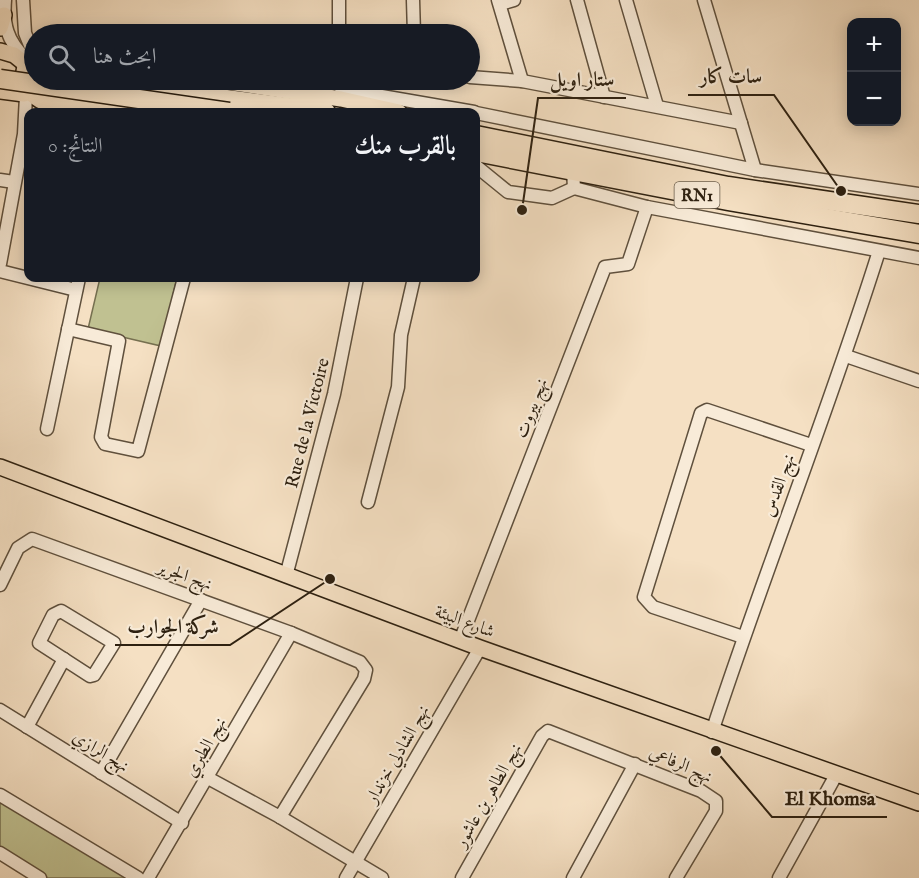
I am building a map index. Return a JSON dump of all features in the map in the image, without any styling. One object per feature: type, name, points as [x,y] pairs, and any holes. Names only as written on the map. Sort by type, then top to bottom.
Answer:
[{"type":"highway","points":[[0,68],[24,63]]},
{"type":"highway","points":[[0,79],[24,82]]},
{"type":"highway","points":[[76,90],[201,108]]},
{"type":"highway","points":[[158,90],[296,108]]},
{"type":"highway","name":"RN1","points":[[480,136],[728,186],[919,214]]},
{"type":"highway","name":"RN1","points":[[480,153],[574,179],[728,201],[919,234]]},
{"type":"main road","points":[[0,51],[24,59]]},
{"type":"main road","points":[[24,71],[19,78],[25,95]]},
{"type":"main road","points":[[47,106],[66,90]]},
{"type":"main road","points":[[344,90],[389,108]]},
{"type":"main road","points":[[0,92],[25,95],[47,106],[88,108]]},
{"type":"main road","name":"شارع البيئة","points":[[0,467],[460,641],[712,732],[919,803]]},
{"type":"street","points":[[23,0],[24,24]]},
{"type":"street","points":[[339,0],[339,24]]},
{"type":"street","points":[[413,0],[414,24]]},
{"type":"street","points":[[514,0],[499,2],[522,81]]},
{"type":"street","points":[[577,0],[604,98]]},
{"type":"street","points":[[626,0],[657,106]]},
{"type":"street","points":[[704,0],[755,170]]},
{"type":"street","points":[[3,15],[6,33],[12,44],[24,55]]},
{"type":"street","points":[[480,77],[522,81],[741,123]]},
{"type":"street","points":[[347,90],[447,108]]},
{"type":"street","points":[[25,95],[25,108]]},
{"type":"street","points":[[480,114],[755,170],[919,194]]},
{"type":"street","points":[[0,264],[14,182],[24,141]]},
{"type":"street","points":[[480,169],[508,192],[552,198],[574,179],[647,207],[919,258]]},
{"type":"street","points":[[0,180],[14,182]]},
{"type":"street","name":"نهج بيروت","points":[[460,641],[605,267],[628,264],[647,207]]},
{"type":"street","name":"نهج القدس","points":[[712,732],[811,445],[846,356],[879,251]]},
{"type":"street","points":[[0,271],[24,275]]},
{"type":"street","points":[[68,328],[120,341],[101,437],[105,444],[138,451],[183,282]]},
{"type":"street","name":"Rue de la Victoire","points":[[286,576],[336,386],[356,282]]},
{"type":"street","points":[[368,502],[398,387],[401,335],[413,282]]},
{"type":"street","points":[[47,429],[77,284]]},
{"type":"street","points":[[846,356],[919,381]]},
{"type":"street","points":[[743,637],[653,608],[644,597],[701,413],[707,410],[811,445]]},
{"type":"street","name":"نهج الجرير","points":[[0,585],[18,548],[32,539],[291,633],[360,662],[366,670],[364,679],[280,817]]},
{"type":"street","points":[[101,773],[201,600]]},
{"type":"street","points":[[58,612],[114,643],[93,676],[64,659],[39,643],[58,612]]},
{"type":"street","name":"نهج الطبري","points":[[148,878],[291,633]]},
{"type":"street","name":"نهج الشادلي خزندار","points":[[346,878],[480,648]]},
{"type":"street","points":[[27,727],[64,659]]},
{"type":"street","name":"نهج الرازي","points":[[0,710],[182,823]]},
{"type":"street","name":"نهج الرفاعي","points":[[548,731],[701,791],[716,801],[716,811],[676,878]]},
{"type":"street","name":"نهج الطاهر بن عاشور","points":[[462,878],[542,736],[548,731]]},
{"type":"street","points":[[577,876],[635,764]]},
{"type":"street","points":[[779,878],[836,775]]},
{"type":"street","points":[[208,778],[280,817],[382,878]]},
{"type":"street","points":[[0,795],[138,878]]},
{"type":"street","points":[[0,854],[40,878]]},
{"type":"green space","points":[[99,282],[176,282],[161,346],[88,329]]},
{"type":"green space","points":[[0,798],[130,878],[43,878],[0,852]]},
{"type":"place","name":"سات كار","points":[[841,191]]},
{"type":"place","name":"ستار اويل","points":[[522,210]]},
{"type":"place","name":"شركة الجوارب","points":[[330,579]]},
{"type":"place","name":"El Khomsa","points":[[716,751]]}]
